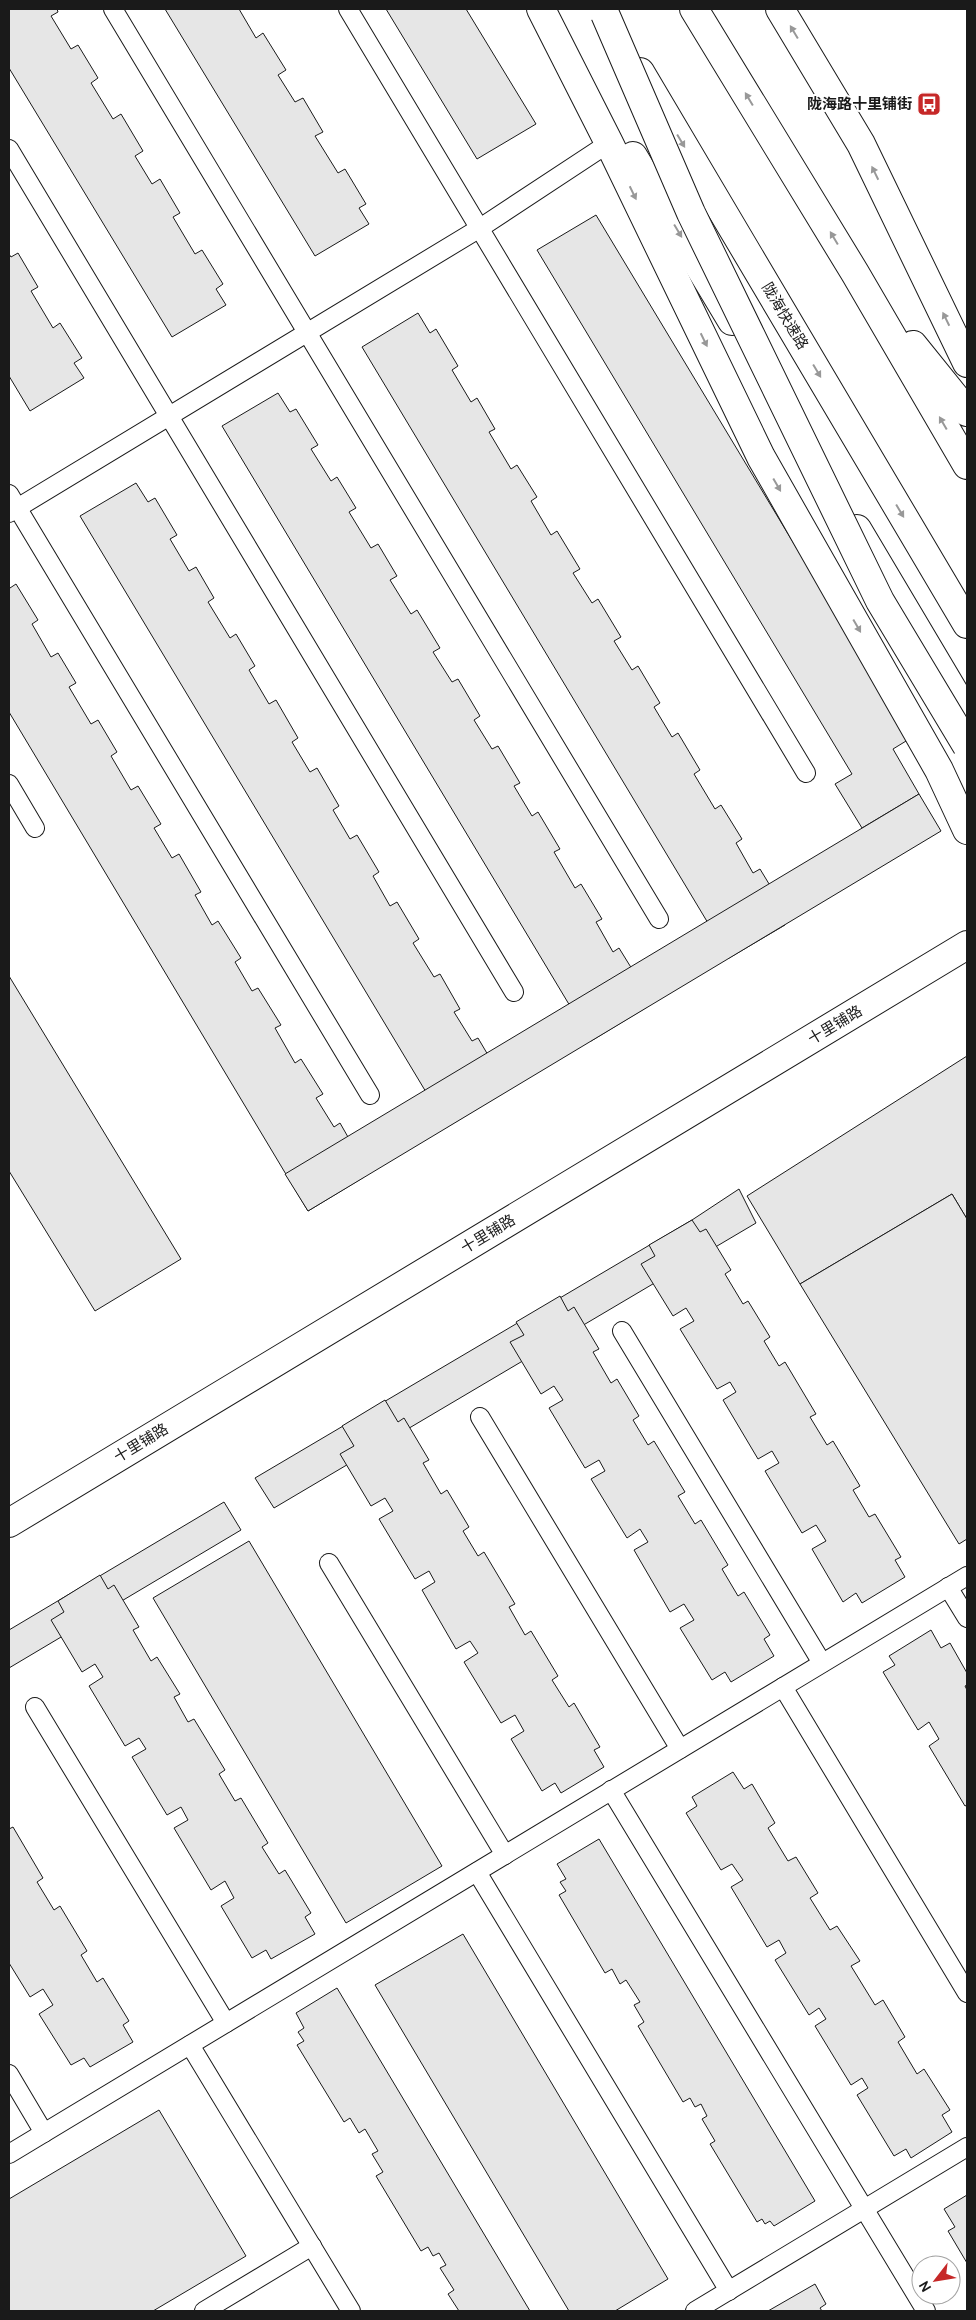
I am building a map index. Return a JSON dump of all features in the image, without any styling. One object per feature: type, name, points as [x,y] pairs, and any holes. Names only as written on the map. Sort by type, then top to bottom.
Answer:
[{"type":"main road","points":[[543,9],[761,457],[939,770],[967,830]]},
{"type":"main road","points":[[543,9],[967,714]]},
{"type":"main road","points":[[694,9],[855,273],[967,465]]},
{"type":"main road","points":[[780,9],[861,144],[967,363]]},
{"type":"main road","points":[[604,11],[691,213],[880,601],[967,746]]},
{"type":"main road","name":"陇海快速路","points":[[604,11],[967,624]]},
{"type":"main road","points":[[855,273],[967,412]]},
{"type":"main road","name":"十里铺路","points":[[9,1523],[967,945]]},
{"type":"lane","points":[[113,9],[659,919]]},
{"type":"lane","points":[[348,9],[806,773]]},
{"type":"lane","points":[[370,1096],[12,505],[169,416],[480,228],[609,143]]},
{"type":"lane","points":[[9,149],[514,992]]},
{"type":"lane","points":[[9,784],[36,828]]},
{"type":"lane","points":[[622,1330],[822,1663]]},
{"type":"lane","points":[[480,1417],[680,1749]]},
{"type":"lane","points":[[329,1563],[505,1855]]},
{"type":"lane","points":[[9,2154],[967,1576]]},
{"type":"lane","points":[[948,1587],[967,1618]]},
{"type":"lane","points":[[783,1687],[967,1993]]},
{"type":"lane","points":[[35,1707],[226,2023]]},
{"type":"lane","points":[[611,1790],[926,2311]]},
{"type":"lane","points":[[477,1872],[729,2291]]},
{"type":"lane","points":[[190,2045],[351,2311]]},
{"type":"lane","points":[[9,2074],[44,2133]]},
{"type":"lane","points":[[695,2311],[967,2147]]},
{"type":"lane","points":[[204,2311],[312,2246]]},
{"type":"building","points":[[9,9],[57,9],[58,12],[51,16],[71,49],[78,45],[98,78],[91,83],[113,119],[121,114],[143,151],[135,156],[152,184],[160,179],[180,213],[173,217],[195,254],[202,250],[223,284],[216,289],[226,305],[172,337],[9,68]]},
{"type":"building","points":[[165,9],[239,9],[256,38],[263,33],[286,70],[278,75],[295,102],[303,98],[323,132],[315,136],[338,173],[345,169],[366,204],[359,208],[369,224],[315,256]]},
{"type":"building","points":[[386,9],[466,9],[536,124],[477,159]]},
{"type":"building","points":[[596,215],[911,738],[893,749],[919,794],[862,828],[835,784],[852,774],[537,250]]},
{"type":"building","points":[[18,253],[38,287],[31,291],[53,328],[60,323],[82,358],[74,363],[84,378],[30,411],[9,376],[9,254],[11,257]]},
{"type":"building","points":[[418,313],[430,333],[436,329],[458,366],[452,370],[471,402],[477,398],[495,429],[489,432],[511,469],[517,465],[537,497],[531,501],[551,535],[557,531],[580,569],[573,573],[592,603],[598,599],[621,637],[614,641],[632,670],[638,666],[660,703],[654,707],[672,737],[678,733],[700,770],[694,774],[715,809],[721,805],[742,839],[736,843],[753,873],[760,869],[780,902],[774,906],[785,925],[729,958],[362,347]]},
{"type":"building","points":[[278,393],[290,412],[296,409],[318,445],[311,449],[331,481],[337,477],[356,508],[349,512],[371,548],[378,544],[397,576],[390,580],[411,614],[417,610],[440,648],[433,652],[452,682],[458,679],[480,716],[474,720],[492,749],[498,746],[520,783],[514,786],[532,816],[538,812],[560,849],[554,852],[575,888],[581,884],[602,919],[596,922],[613,952],[619,948],[640,982],[634,985],[647,1007],[591,1041],[222,426]]},
{"type":"building","points":[[136,483],[148,502],[155,498],[177,535],[170,539],[189,571],[196,567],[214,598],[208,602],[230,638],[236,634],[255,666],[249,670],[269,704],[276,700],[298,738],[292,742],[310,772],[317,768],[339,806],[333,810],[350,839],[357,835],[379,872],[373,876],[390,906],[397,902],[419,939],[413,943],[434,977],[440,974],[460,1009],[454,1012],[472,1041],[478,1038],[498,1072],[492,1075],[503,1093],[447,1127],[80,516]]},
{"type":"building","points":[[16,584],[38,620],[32,624],[51,657],[58,653],[76,683],[69,687],[91,724],[98,720],[117,752],[111,756],[131,790],[138,786],[161,824],[154,828],[172,858],[179,854],[201,892],[195,895],[212,925],[218,921],[241,958],[235,962],[252,991],[258,988],[281,1025],[275,1028],[295,1063],[301,1059],[323,1094],[316,1098],[334,1127],[340,1123],[360,1158],[354,1161],[364,1177],[308,1211],[9,712],[9,586],[10,588]]},
{"type":"building","points":[[919,794],[941,831],[308,1211],[285,1174]]},
{"type":"building","points":[[9,976],[181,1259],[95,1311],[9,1171]]},
{"type":"building","points":[[967,1056],[967,1219],[952,1194],[800,1284],[747,1196]]},
{"type":"building","points":[[739,1189],[756,1223],[274,1508],[255,1478],[692,1220]]},
{"type":"building","points":[[952,1194],[967,1219],[967,1539],[959,1544],[800,1284]]},
{"type":"building","points":[[692,1220],[700,1232],[706,1229],[731,1270],[725,1274],[743,1304],[748,1301],[770,1337],[764,1341],[779,1366],[785,1362],[816,1414],[810,1417],[827,1445],[833,1441],[860,1486],[853,1490],[869,1517],[875,1514],[901,1557],[895,1560],[905,1577],[862,1603],[856,1593],[843,1602],[812,1549],[826,1541],[816,1525],[802,1533],[765,1471],[779,1463],[772,1451],[758,1459],[723,1400],[736,1392],[730,1382],[717,1389],[680,1329],[694,1321],[686,1308],[673,1316],[641,1264],[655,1256],[649,1245]]},
{"type":"building","points":[[560,1296],[568,1311],[574,1307],[599,1349],[593,1352],[611,1383],[617,1379],[639,1416],[633,1420],[648,1445],[654,1441],[685,1492],[678,1496],[695,1524],[701,1520],[728,1565],[722,1569],[738,1596],[744,1592],[770,1635],[764,1639],[774,1656],[731,1682],[725,1672],[712,1680],[680,1628],[694,1620],[684,1604],[670,1612],[634,1550],[648,1542],[640,1529],[627,1538],[591,1479],[605,1471],[599,1460],[585,1468],[549,1408],[563,1400],[554,1386],[541,1394],[510,1342],[524,1335],[516,1322]]},
{"type":"building","points":[[385,1400],[398,1422],[404,1418],[429,1460],[423,1463],[441,1494],[447,1490],[469,1527],[463,1531],[478,1556],[484,1552],[515,1604],[509,1607],[525,1635],[531,1631],[558,1676],[552,1680],[569,1707],[574,1703],[600,1747],[594,1750],[604,1767],[561,1793],[555,1783],[542,1791],[511,1739],[524,1731],[515,1715],[501,1723],[464,1662],[478,1653],[470,1641],[456,1649],[422,1590],[435,1582],[429,1571],[415,1579],[379,1519],[393,1511],[385,1498],[371,1506],[340,1454],[354,1446],[342,1426]]},
{"type":"building","points":[[224,1502],[241,1530],[9,1668],[9,1630]]},
{"type":"building","points":[[249,1541],[442,1866],[346,1923],[153,1598]]},
{"type":"building","points":[[100,1575],[108,1589],[114,1585],[139,1627],[133,1630],[151,1661],[157,1657],[180,1694],[174,1697],[188,1722],[194,1719],[225,1770],[219,1774],[235,1801],[241,1798],[268,1843],[262,1847],[279,1874],[285,1870],[311,1913],[305,1917],[315,1934],[271,1959],[266,1950],[252,1958],[221,1906],[234,1898],[225,1881],[211,1890],[174,1828],[188,1820],[181,1807],[167,1815],[132,1757],[146,1749],[139,1738],[125,1746],[89,1686],[103,1677],[95,1664],[82,1672],[51,1620],[64,1612],[58,1601]]},
{"type":"building","points":[[931,1630],[941,1648],[950,1643],[967,1673],[967,1685],[965,1686],[967,1690],[967,1805],[965,1806],[929,1746],[939,1739],[929,1722],[918,1730],[883,1672],[895,1665],[889,1656]]},
{"type":"building","points":[[733,1772],[744,1789],[752,1784],[775,1823],[768,1828],[788,1861],[796,1857],[818,1893],[810,1898],[830,1930],[837,1926],[860,1961],[851,1966],[875,2005],[883,2000],[905,2037],[898,2042],[917,2074],[924,2069],[950,2110],[942,2115],[952,2132],[911,2158],[906,2149],[894,2156],[857,2095],[868,2088],[862,2078],[851,2085],[815,2026],[826,2019],[819,2008],[809,2015],[775,1960],[786,1953],[779,1940],[767,1947],[731,1887],[743,1880],[732,1864],[721,1870],[686,1813],[697,1806],[692,1797]]},
{"type":"building","points":[[13,1827],[43,1878],[37,1882],[54,1910],[60,1906],[87,1951],[81,1955],[97,1982],[103,1978],[129,2021],[123,2025],[133,2042],[90,2067],[84,2058],[71,2065],[39,2014],[53,2005],[43,1989],[30,1997],[9,1963],[9,1829]]},
{"type":"building","points":[[599,1839],[815,2201],[774,2226],[770,2221],[765,2224],[762,2219],[757,2222],[710,2144],[715,2141],[702,2119],[707,2116],[701,2104],[695,2107],[690,2098],[683,2102],[638,2026],[644,2022],[634,2005],[640,2002],[626,1980],[620,1984],[612,1969],[605,1973],[559,1895],[566,1891],[560,1882],[566,1879],[557,1864]]},
{"type":"building","points":[[463,1934],[668,2279],[615,2311],[569,2311],[375,1985]]},
{"type":"building","points":[[337,1988],[530,2311],[459,2311],[448,2294],[454,2290],[440,2268],[446,2265],[439,2253],[433,2256],[428,2247],[421,2251],[376,2176],[383,2172],[372,2154],[378,2151],[365,2129],[359,2133],[350,2118],[344,2122],[297,2045],[304,2041],[298,2032],[304,2028],[296,2013]]},
{"type":"building","points":[[159,2110],[246,2256],[153,2311],[9,2311],[9,2199]]},
{"type":"building","points":[[967,2195],[967,2263],[948,2231],[955,2227],[944,2209]]},
{"type":"building","points":[[815,2284],[826,2304],[820,2308],[822,2311],[768,2311]]},
{"type":"place","name":"陇海路十里铺街","points":[[929,104]]}]
